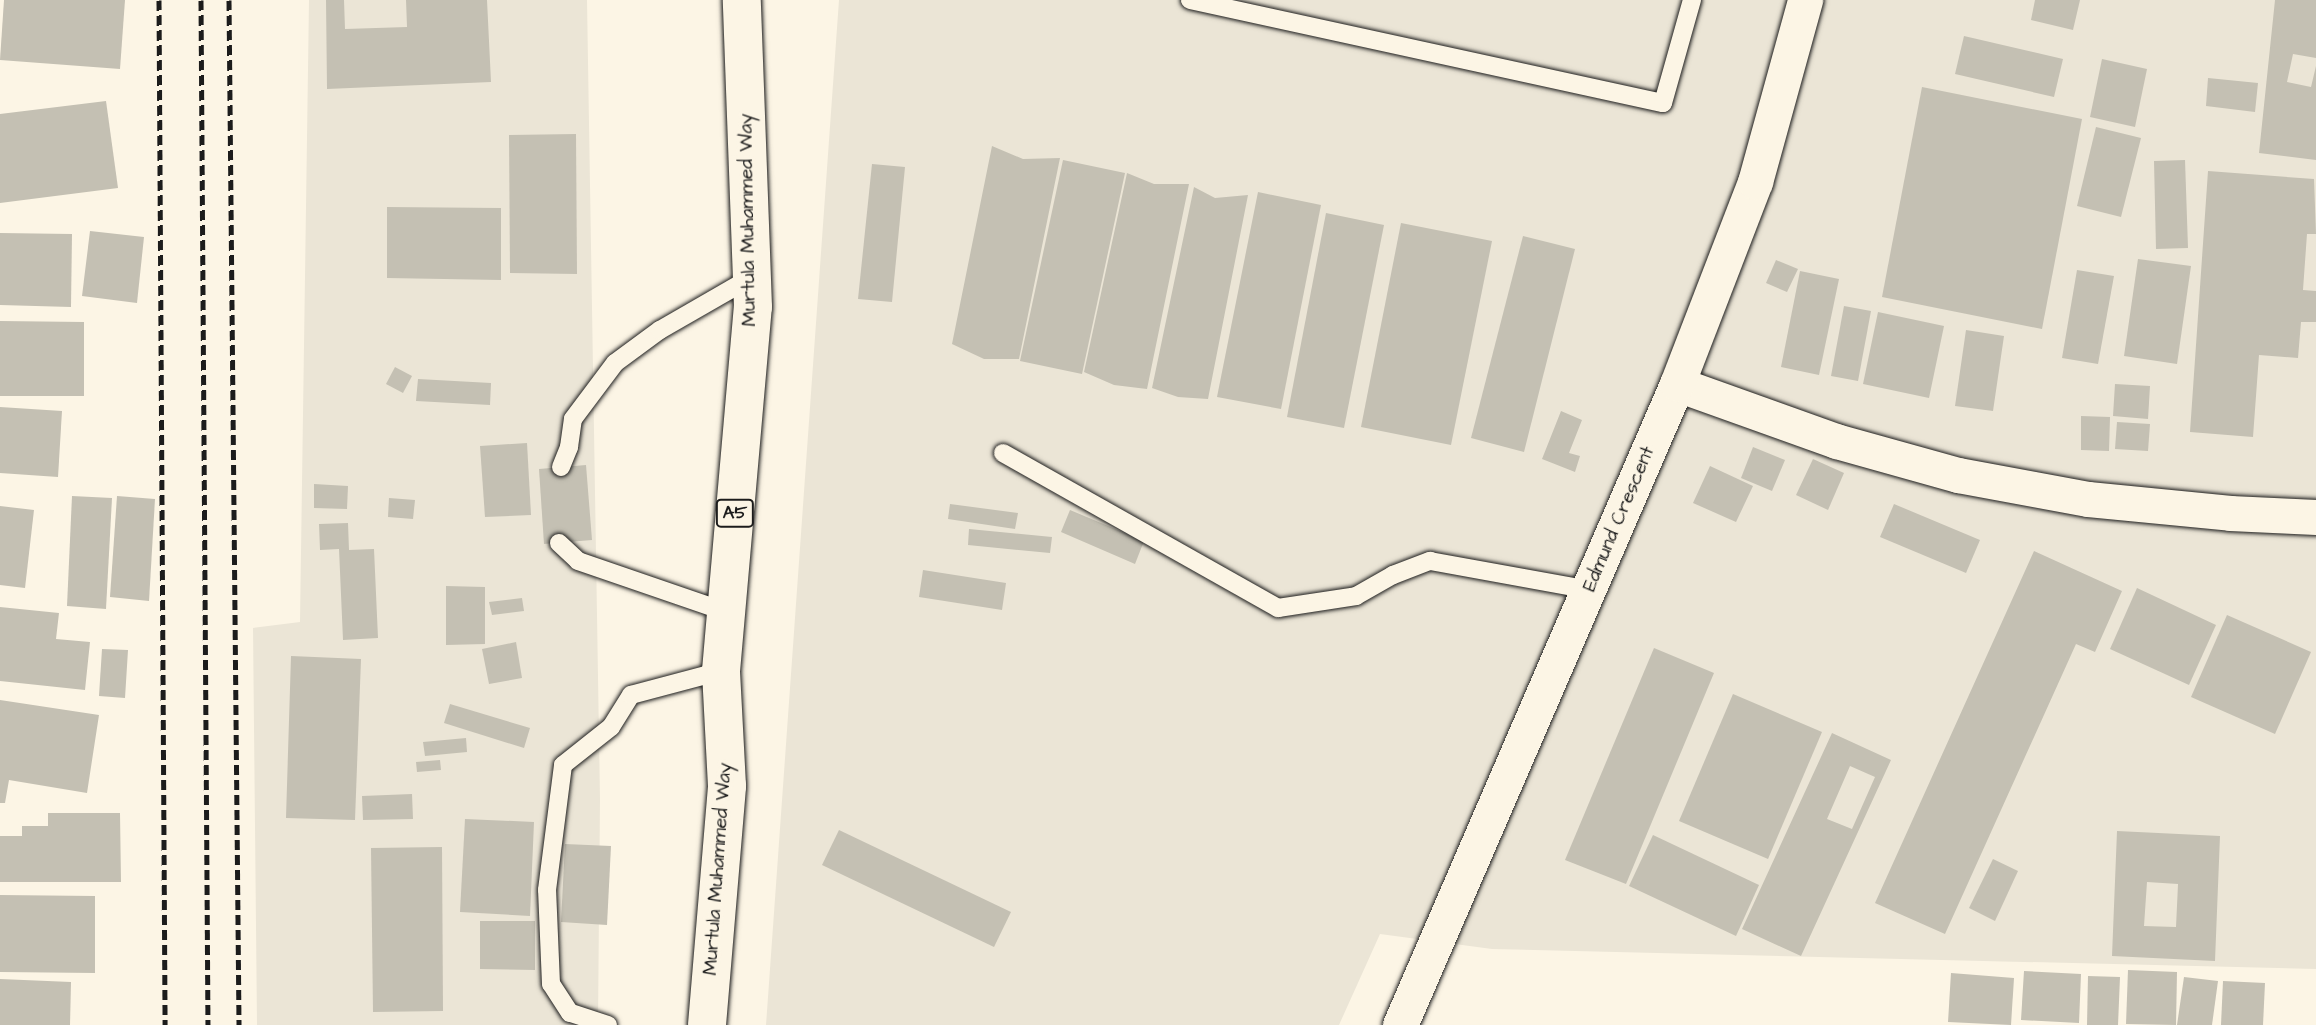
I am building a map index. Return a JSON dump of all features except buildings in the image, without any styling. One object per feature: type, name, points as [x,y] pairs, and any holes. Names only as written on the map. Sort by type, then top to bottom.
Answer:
[{"type":"main road","name":"Murtula Muhammed Way","points":[[707,1025],[727,786],[721,671],[753,307],[741,0]]},
{"type":"street","name":"Edmund Crescent","points":[[1400,1025],[1677,384],[1755,182],[1805,0]]},
{"type":"street","points":[[1677,384],[1836,441],[1958,475],[2088,499],[2230,513],[2316,517]]},
{"type":"lane","points":[[1191,0],[1663,103],[1692,0]]},
{"type":"lane","points":[[561,467],[569,447],[573,419],[615,363],[660,330],[752,277]]},
{"type":"lane","points":[[1003,453],[1278,608],[1356,596],[1393,575],[1430,561],[1589,590]]},
{"type":"lane","points":[[559,543],[578,561],[726,612]]},
{"type":"lane","points":[[608,1025],[570,1013],[551,984],[547,890],[562,765],[611,727],[631,695],[721,671]]},
{"type":"shaded area","points":[[309,0],[587,0],[600,799],[598,1025],[257,1025],[253,628],[300,622]]},
{"type":"shaded area","points":[[839,0],[2316,0],[2316,969],[1492,949],[1380,934],[1339,1025],[766,1025]]},
{"type":"railway","points":[[159,0],[165,1025]]},
{"type":"railway","points":[[201,0],[208,1025]]},
{"type":"railway","points":[[229,0],[239,1025]]}]
